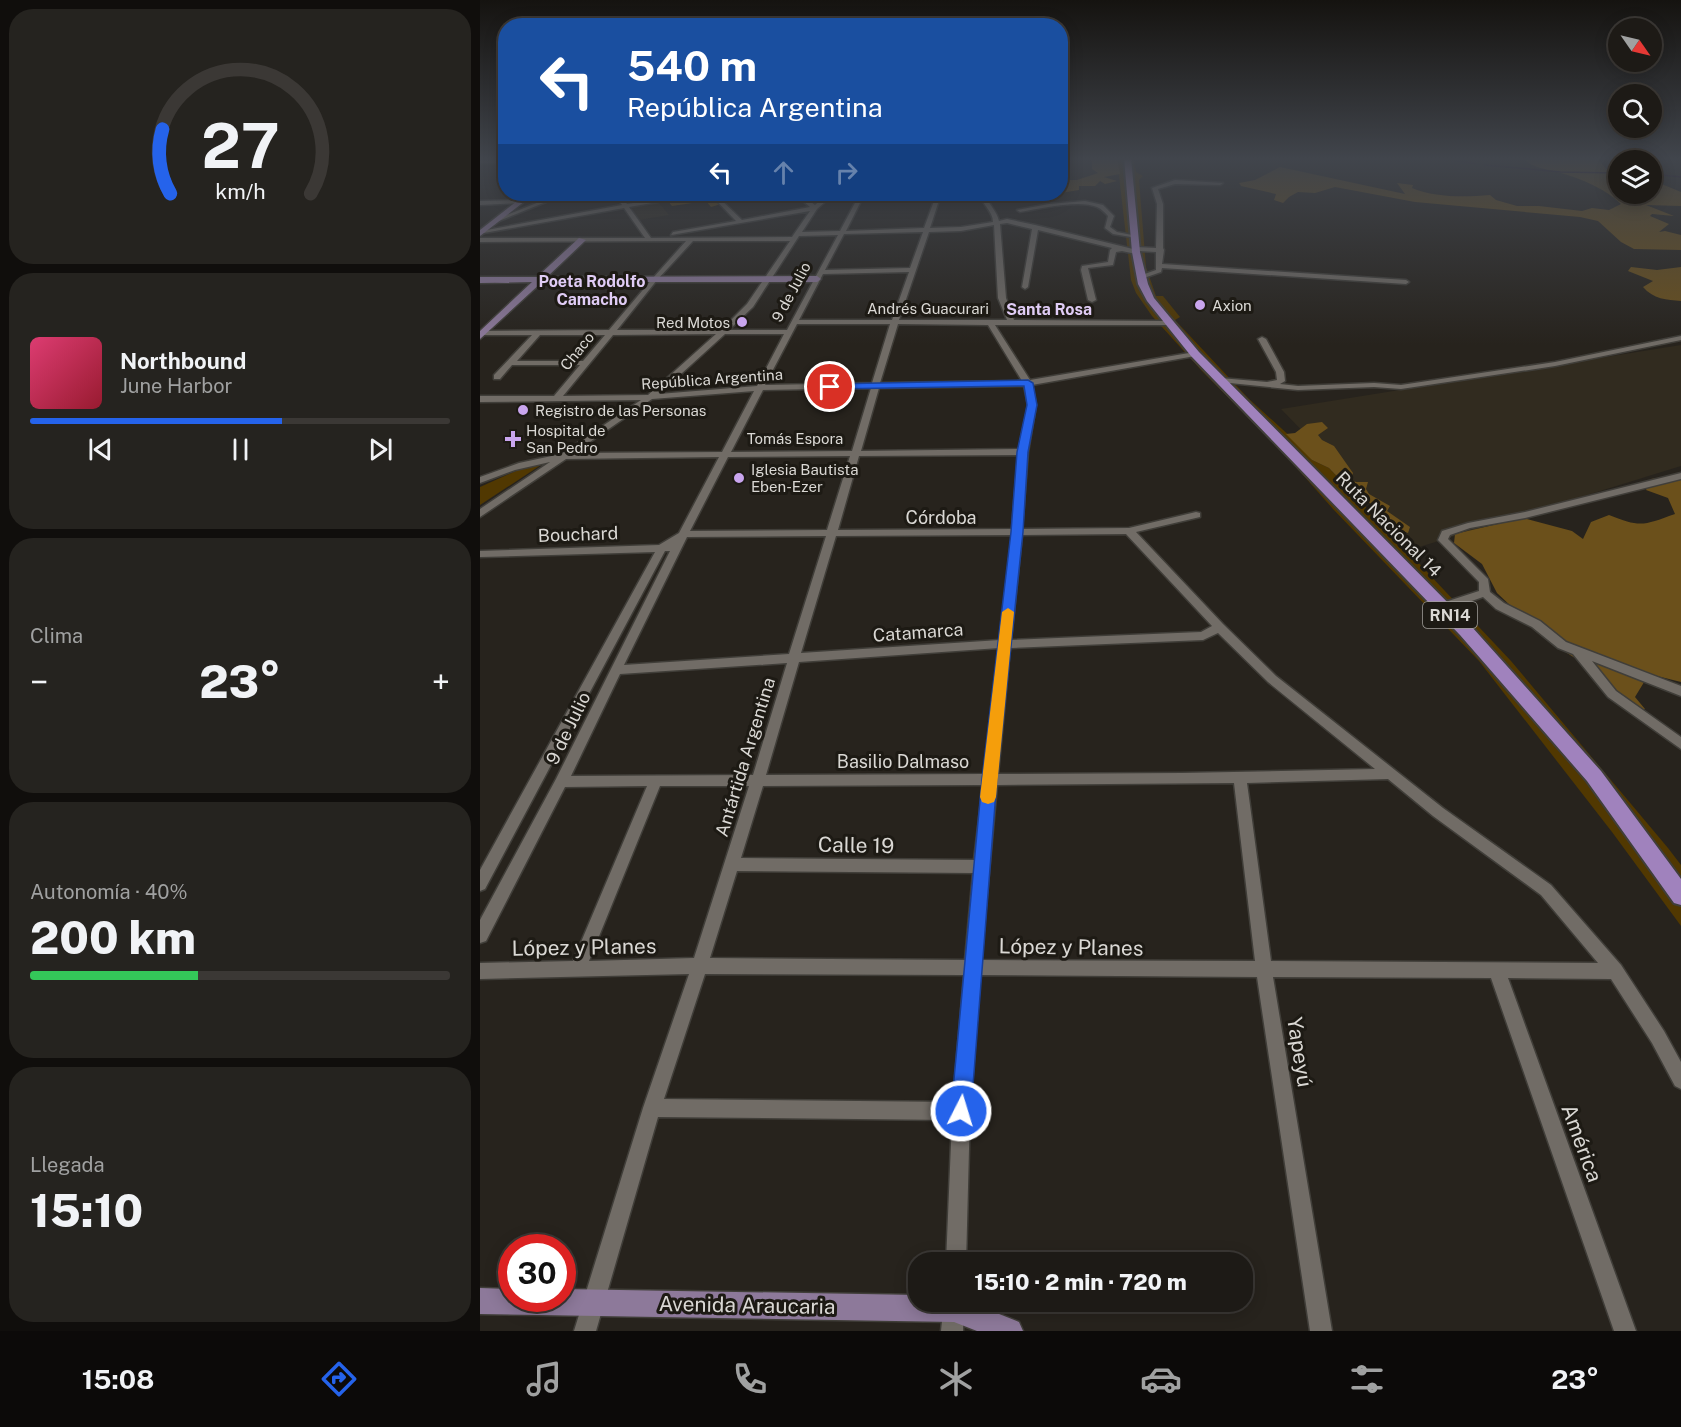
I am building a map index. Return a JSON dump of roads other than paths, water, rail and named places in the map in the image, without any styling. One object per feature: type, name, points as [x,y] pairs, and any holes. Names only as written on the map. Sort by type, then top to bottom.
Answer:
[{"type":"highway","name":"Ruta Nacional 14","points":[[1133,220],[1136,250],[1145,292],[1168,323],[1220,380],[1443,607],[1594,776],[1681,896]]},
{"type":"main road","points":[[482,233],[497,220]]},
{"type":"main road","points":[[481,334],[582,240]]},
{"type":"main road","points":[[480,280],[768,279],[818,275]]},
{"type":"main road","name":"Avenida Araucaria","points":[[480,1301],[954,1314],[1010,1331]]},
{"type":"street","points":[[482,233],[549,220]]},
{"type":"street","points":[[637,220],[649,239]]},
{"type":"street","points":[[649,239],[745,220]]},
{"type":"street","points":[[480,514],[650,397],[723,332],[750,305],[807,220]]},
{"type":"street","name":"9 de Julio","points":[[480,936],[561,782],[683,534],[728,453],[818,275],[849,220]]},
{"type":"street","name":"Antártida Argentina","points":[[585,1331],[652,1108],[700,966],[758,779],[895,321],[929,220]]},
{"type":"street","points":[[1110,220],[1107,227],[1115,233],[1135,237]]},
{"type":"street","points":[[1141,277],[1159,271],[1160,220]]},
{"type":"street","points":[[480,240],[691,240],[796,237],[962,229],[1012,221],[1121,249],[1161,250]]},
{"type":"street","points":[[997,222],[1002,298],[1011,322]]},
{"type":"street","points":[[1025,287],[1035,227]]},
{"type":"street","points":[[680,239],[687,232]]},
{"type":"street","name":"Chaco","points":[[556,399],[609,333],[691,240]]},
{"type":"street","points":[[1092,300],[1085,266],[1112,264],[1113,250],[1121,249]]},
{"type":"street","points":[[1159,266],[1406,282]]},
{"type":"street","points":[[818,275],[914,270]]},
{"type":"street","name":"Andrés Guacurari","points":[[794,322],[1168,323]]},
{"type":"street","points":[[956,1252],[961,1111],[981,867],[1017,532],[1023,452],[1032,405],[1028,383],[990,322]]},
{"type":"street","points":[[481,334],[789,332]]},
{"type":"street","points":[[497,377],[538,333]]},
{"type":"street","points":[[1220,380],[1263,386],[1338,388],[1374,385],[1401,387],[1555,364],[1681,338]]},
{"type":"street","points":[[1262,339],[1280,372],[1281,381],[1263,386]]},
{"type":"street","name":"República Argentina","points":[[480,399],[650,397],[759,388],[1028,383],[1195,354]]},
{"type":"street","points":[[510,363],[585,363]]},
{"type":"street","name":"Tomás Espora","points":[[567,456],[1023,452]]},
{"type":"street","points":[[480,480],[506,468],[567,456]]},
{"type":"street","points":[[1681,476],[1535,512],[1462,526],[1446,533],[1443,540],[1480,576],[1484,581],[1485,593],[1500,606],[1536,624],[1562,645],[1681,691]]},
{"type":"street","name":"Córdoba","points":[[683,534],[1129,531],[1196,515]]},
{"type":"street","points":[[1129,531],[1219,627],[1272,679],[1389,774],[1546,890],[1615,971],[1658,1037],[1681,1080]]},
{"type":"street","name":"9 de Julio","points":[[480,884],[662,548],[683,534]]},
{"type":"street","name":"Bouchard","points":[[480,554],[677,548]]},
{"type":"street","points":[[1443,607],[1485,593]]},
{"type":"street","name":"Catamarca","points":[[617,669],[1004,644],[1203,636],[1219,627]]},
{"type":"street","points":[[1203,636],[1235,643]]},
{"type":"street","points":[[1576,651],[1612,694],[1681,744]]},
{"type":"street","name":"Basilio Dalmaso","points":[[561,782],[758,779],[1240,779],[1389,774]]},
{"type":"street","name":"Yapeyú","points":[[1240,779],[1264,970],[1321,1331]]},
{"type":"street","points":[[578,969],[656,780]]},
{"type":"street","name":"Calle 19","points":[[731,864],[981,867]]},
{"type":"street","name":"López y Planes","points":[[483,968],[973,966],[1615,971]]},
{"type":"street","name":"América","points":[[1497,971],[1625,1331]]},
{"type":"street","points":[[652,1108],[961,1111]]},
{"type":"place","name":"Axion","points":[[1200,305]]},
{"type":"place","name":"Red Motos","points":[[742,322]]},
{"type":"place","name":"Registro de las Personas","points":[[523,410]]},
{"type":"place","name":"Hospital de San Pedro","points":[[513,439]]},
{"type":"place","name":"Iglesia Bautista Eben-Ezer","points":[[739,478]]},
{"type":"district","name":"Poeta Rodolfo Camacho","points":[[592,290]]},
{"type":"district","name":"Santa Rosa","points":[[1049,309]]}]
